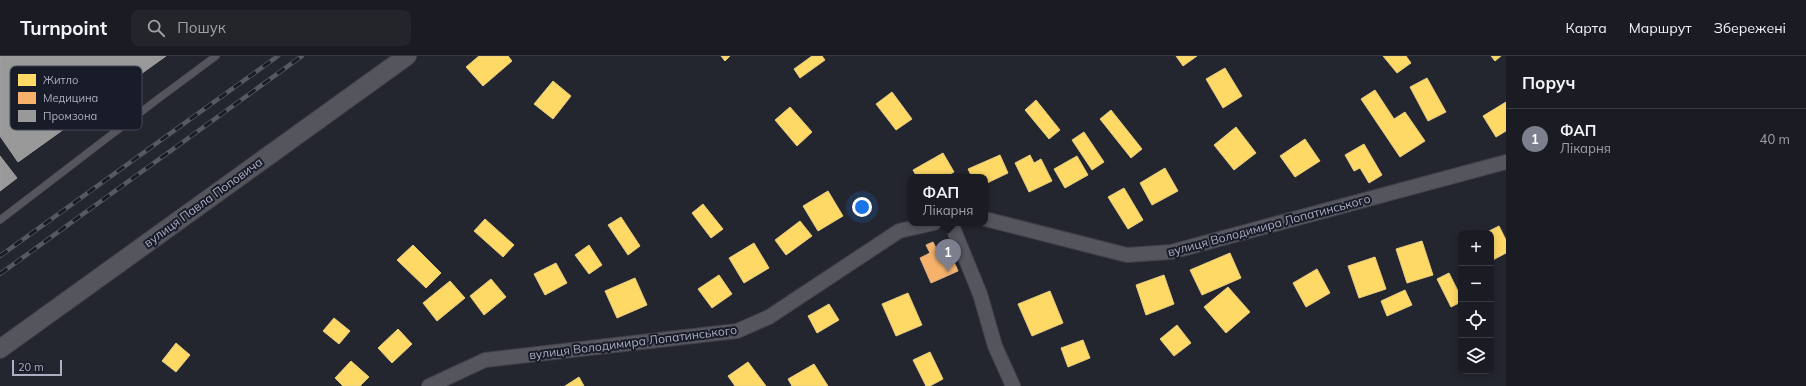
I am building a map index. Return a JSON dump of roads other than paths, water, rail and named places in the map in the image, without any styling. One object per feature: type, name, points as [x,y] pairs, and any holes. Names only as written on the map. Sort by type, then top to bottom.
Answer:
[{"type":"street","name":"вулиця Павла Поповича","points":[[0,349],[407,56]]},
{"type":"street","name":"вулиця Володимира Лопатинського","points":[[988,219],[1127,254],[1171,252],[1506,162]]},
{"type":"street","name":"вулиця Володимира Лопатинського","points":[[429,386],[485,360],[737,331],[769,317],[899,231],[921,226]]},
{"type":"street","points":[[952,226],[980,294],[995,346],[1013,386]]},
{"type":"lane","points":[[142,111],[216,56]]},
{"type":"lane","points":[[0,220],[118,130]]},
{"type":"railway","points":[[0,256],[278,56]]},
{"type":"railway","points":[[0,274],[302,56]]},
{"type":"place","name":"ФАП","points":[[948,272]]}]
